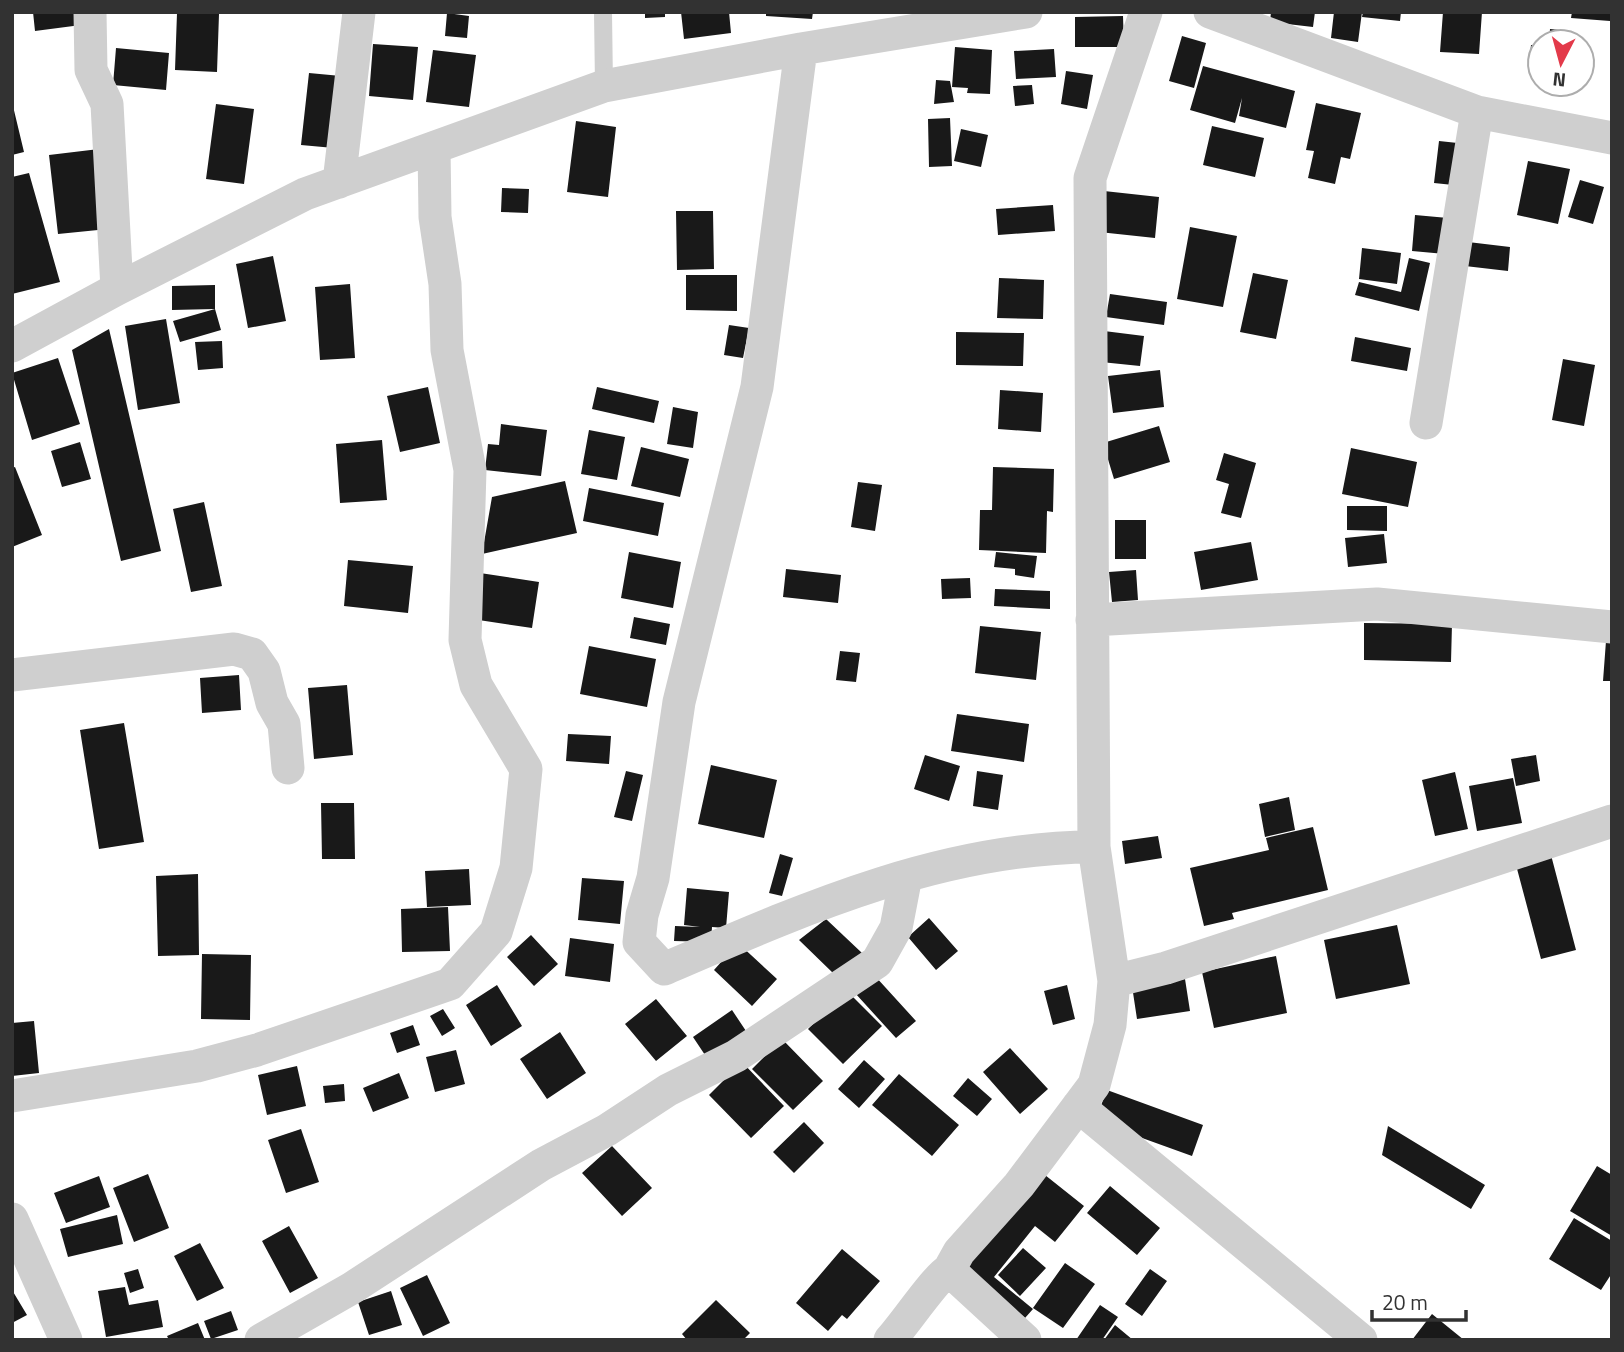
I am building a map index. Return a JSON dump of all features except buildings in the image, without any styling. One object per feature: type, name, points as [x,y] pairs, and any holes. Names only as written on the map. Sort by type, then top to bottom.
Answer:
[{"type":"street","points":[[90,12],[91,69],[107,104],[117,289]]},
{"type":"street","points":[[339,182],[359,12]]},
{"type":"street","points":[[12,346],[117,289],[305,194],[604,86],[801,49],[922,21],[1026,12]]},
{"type":"street","points":[[890,1340],[911,1317],[941,1274],[949,1270],[959,1252],[1019,1185],[1094,1085],[1110,1025],[1114,981],[1094,848],[1090,178],[1146,12]]},
{"type":"street","points":[[1210,12],[1477,112],[1612,138]]},
{"type":"street","points":[[801,49],[757,387],[679,702],[653,878],[642,915],[639,942],[664,969],[859,888],[1054,847],[1094,848]]},
{"type":"street","points":[[1426,423],[1477,112]]},
{"type":"street","points":[[12,1096],[197,1066],[257,1050],[450,984],[496,932],[516,868],[526,769],[476,685],[465,640],[470,470],[447,350],[445,284],[435,217],[434,148]]},
{"type":"street","points":[[1092,620],[1377,604],[1612,626]]},
{"type":"street","points":[[12,675],[234,649],[253,654],[264,671],[272,703],[284,724],[288,768]]},
{"type":"street","points":[[1114,981],[1180,964],[1612,821]]},
{"type":"street","points":[[261,1340],[352,1288],[541,1165],[607,1130],[668,1090],[736,1056],[877,962],[895,928],[906,876]]},
{"type":"street","points":[[1078,1106],[1361,1340]]},
{"type":"street","points":[[12,1219],[66,1340]]},
{"type":"street","points":[[949,1270],[1025,1340]]},
{"type":"lane","points":[[603,12],[604,86]]}]
